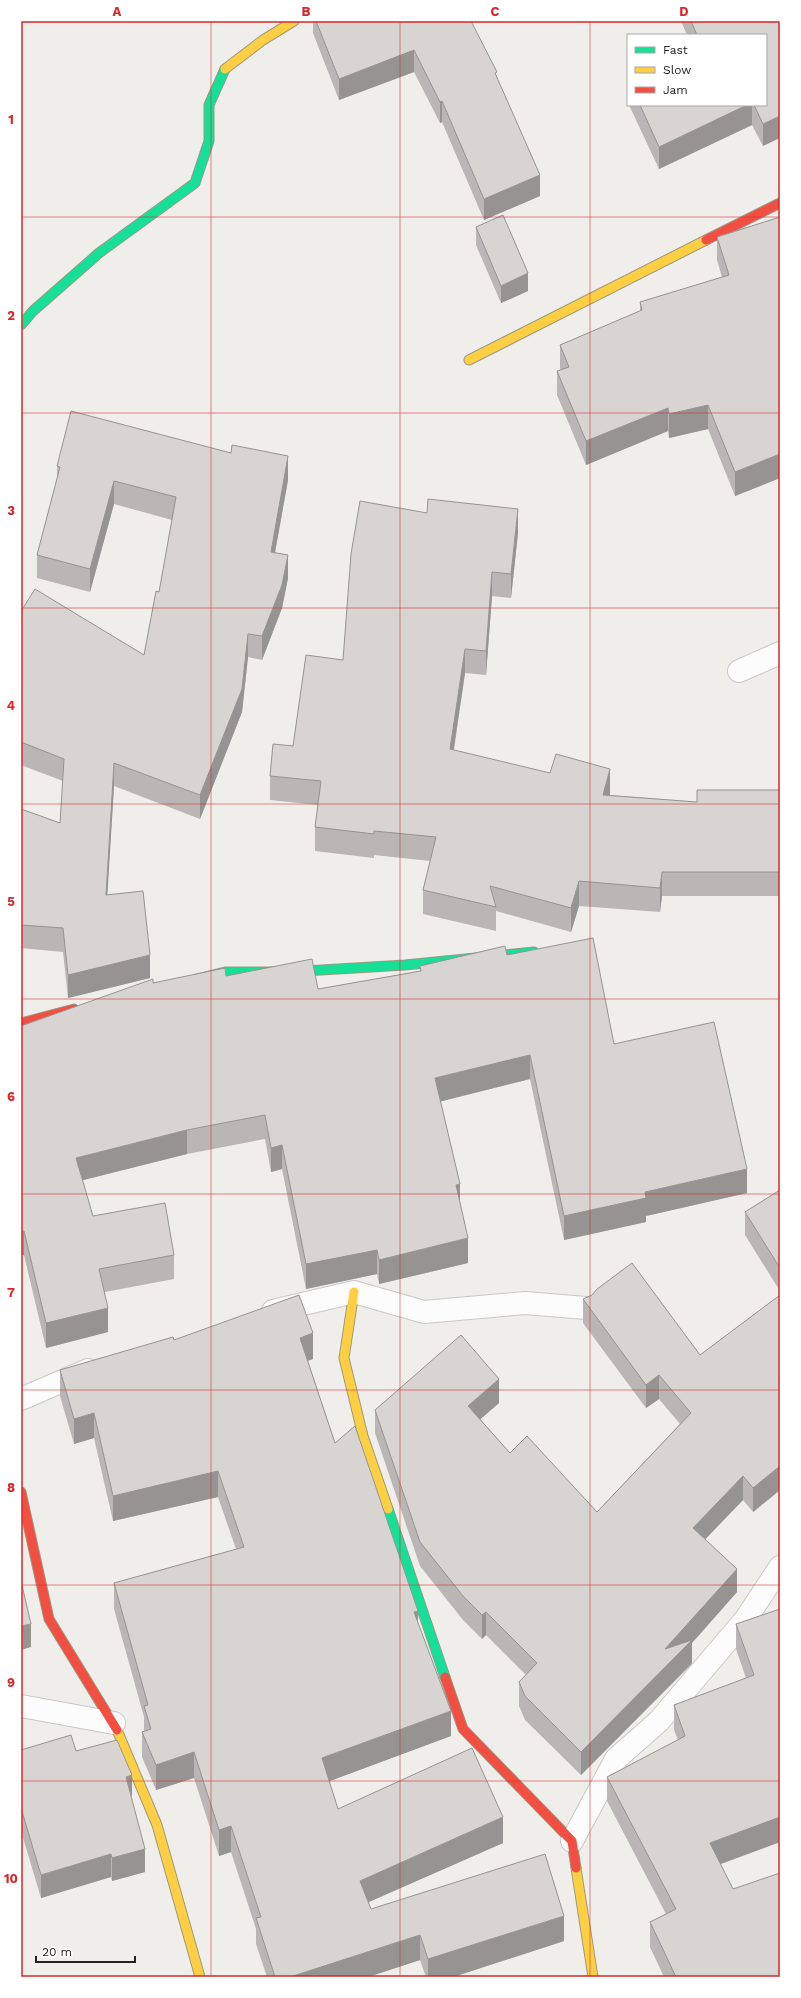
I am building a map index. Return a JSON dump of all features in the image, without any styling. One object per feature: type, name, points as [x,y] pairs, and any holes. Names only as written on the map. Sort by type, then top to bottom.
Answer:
[{"type":"street","points":[[21,325],[33,311],[99,254],[195,183],[209,141],[209,105],[223,70],[263,40],[294,21]]},
{"type":"street","points":[[469,360],[780,203]]},
{"type":"street","points":[[739,671],[780,653]]},
{"type":"street","points":[[190,980],[225,972],[288,972],[405,965],[534,952]]},
{"type":"street","points":[[21,1023],[83,1007]]},
{"type":"street","points":[[354,1292],[344,1358],[363,1436],[463,1729],[572,1841],[593,1977]]},
{"type":"street","points":[[255,1316],[354,1292],[424,1312],[525,1303],[586,1308]]},
{"type":"street","points":[[21,1399],[104,1365]]},
{"type":"street","points":[[21,1492],[49,1619],[114,1723],[157,1825],[200,1977]]},
{"type":"street","points":[[572,1841],[616,1759],[658,1721],[745,1620],[780,1567]]},
{"type":"street","points":[[21,1706],[114,1723]]},
{"type":"building","points":[[316,21],[471,21],[497,72],[495,73],[540,175],[484,199],[442,101],[440,102],[414,50],[339,79]]},
{"type":"building","points":[[691,21],[780,21],[780,116],[763,124],[754,106],[767,106],[767,34],[697,34]]},
{"type":"building","points":[[640,106],[745,106],[659,147]]},
{"type":"building","points":[[503,215],[528,273],[501,286],[476,227]]},
{"type":"building","points":[[780,217],[780,454],[735,472],[708,405],[669,414],[668,408],[586,441],[557,371],[569,367],[560,345],[642,310],[640,302],[729,275],[717,237]]},
{"type":"building","points":[[71,411],[231,453],[232,445],[288,456],[271,552],[288,555],[282,585],[262,636],[248,634],[242,689],[200,795],[114,763],[106,895],[143,891],[150,955],[68,975],[63,928],[21,925],[21,809],[60,823],[64,759],[21,742],[21,611],[35,589],[144,655],[156,591],[159,592],[176,497],[114,481],[90,569],[37,555],[60,467],[57,466]]},
{"type":"building","points":[[428,499],[518,509],[511,574],[492,572],[486,651],[465,649],[450,749],[550,773],[556,754],[610,769],[603,795],[697,802],[697,790],[780,790],[780,872],[662,872],[660,888],[579,881],[571,908],[490,886],[496,907],[423,890],[436,837],[374,831],[374,834],[315,827],[321,781],[270,776],[273,744],[293,746],[306,655],[343,660],[351,554],[360,501],[427,513]]},
{"type":"building","points":[[593,938],[614,1044],[714,1022],[747,1169],[645,1192],[646,1198],[564,1216],[530,1055],[435,1078],[460,1184],[456,1185],[468,1238],[379,1260],[377,1250],[306,1264],[282,1145],[271,1148],[265,1115],[187,1130],[76,1158],[93,1216],[165,1203],[174,1255],[99,1269],[108,1308],[46,1323],[24,1231],[21,1232],[21,1026],[153,979],[153,983],[225,968],[226,976],[312,959],[318,989],[421,971],[420,966],[505,946],[507,955]]},
{"type":"building","points":[[780,1190],[780,1268],[745,1212]]},
{"type":"building","points":[[632,1263],[700,1355],[780,1295],[780,1466],[753,1488],[743,1476],[693,1528],[737,1569],[665,1649],[692,1640],[581,1752],[525,1696],[519,1682],[537,1663],[486,1612],[482,1615],[463,1596],[420,1542],[375,1410],[461,1335],[499,1379],[468,1406],[510,1453],[527,1436],[597,1512],[691,1413],[659,1375],[646,1385],[583,1299],[592,1295],[597,1289]]},
{"type":"building","points":[[299,1295],[313,1333],[300,1338],[335,1443],[355,1426],[418,1611],[414,1612],[451,1711],[322,1758],[338,1809],[472,1748],[503,1817],[360,1881],[371,1909],[545,1854],[564,1916],[428,1959],[420,1935],[290,1977],[275,1977],[256,1918],[261,1917],[231,1826],[219,1830],[194,1752],[156,1765],[142,1732],[151,1729],[144,1706],[148,1705],[114,1583],[244,1547],[218,1471],[113,1496],[94,1413],[74,1419],[60,1370],[173,1337],[174,1340]]},
{"type":"building","points":[[21,1581],[31,1624],[21,1626]]},
{"type":"building","points":[[780,1609],[780,1817],[710,1843],[733,1889],[780,1873],[780,1977],[676,1977],[650,1922],[676,1909],[607,1777],[685,1736],[674,1705],[754,1675],[736,1624]]},
{"type":"building","points":[[71,1735],[76,1751],[117,1740],[132,1775],[126,1777],[145,1849],[112,1858],[111,1854],[41,1875],[21,1808],[21,1750]]},
{"type":"traffic: fast","points":[[21,325],[33,311],[99,253],[195,183],[209,141],[209,105],[225,69]]},
{"type":"traffic: fast","points":[[197,979],[225,972],[288,972],[405,965],[534,952]]},
{"type":"traffic: fast","points":[[388,1509],[445,1677]]},
{"type":"traffic: slow","points":[[225,69],[263,40],[294,21]]},
{"type":"traffic: slow","points":[[469,360],[706,240]]},
{"type":"traffic: slow","points":[[354,1292],[344,1358],[363,1436],[388,1509]]},
{"type":"traffic: slow","points":[[117,1730],[157,1825],[200,1977]]},
{"type":"traffic: slow","points":[[576,1868],[593,1977]]},
{"type":"traffic: jam","points":[[706,240],[780,203]]},
{"type":"traffic: jam","points":[[21,1023],[74,1009]]},
{"type":"traffic: jam","points":[[21,1492],[49,1619],[117,1730]]},
{"type":"traffic: jam","points":[[445,1677],[463,1729],[572,1841],[576,1868]]}]
